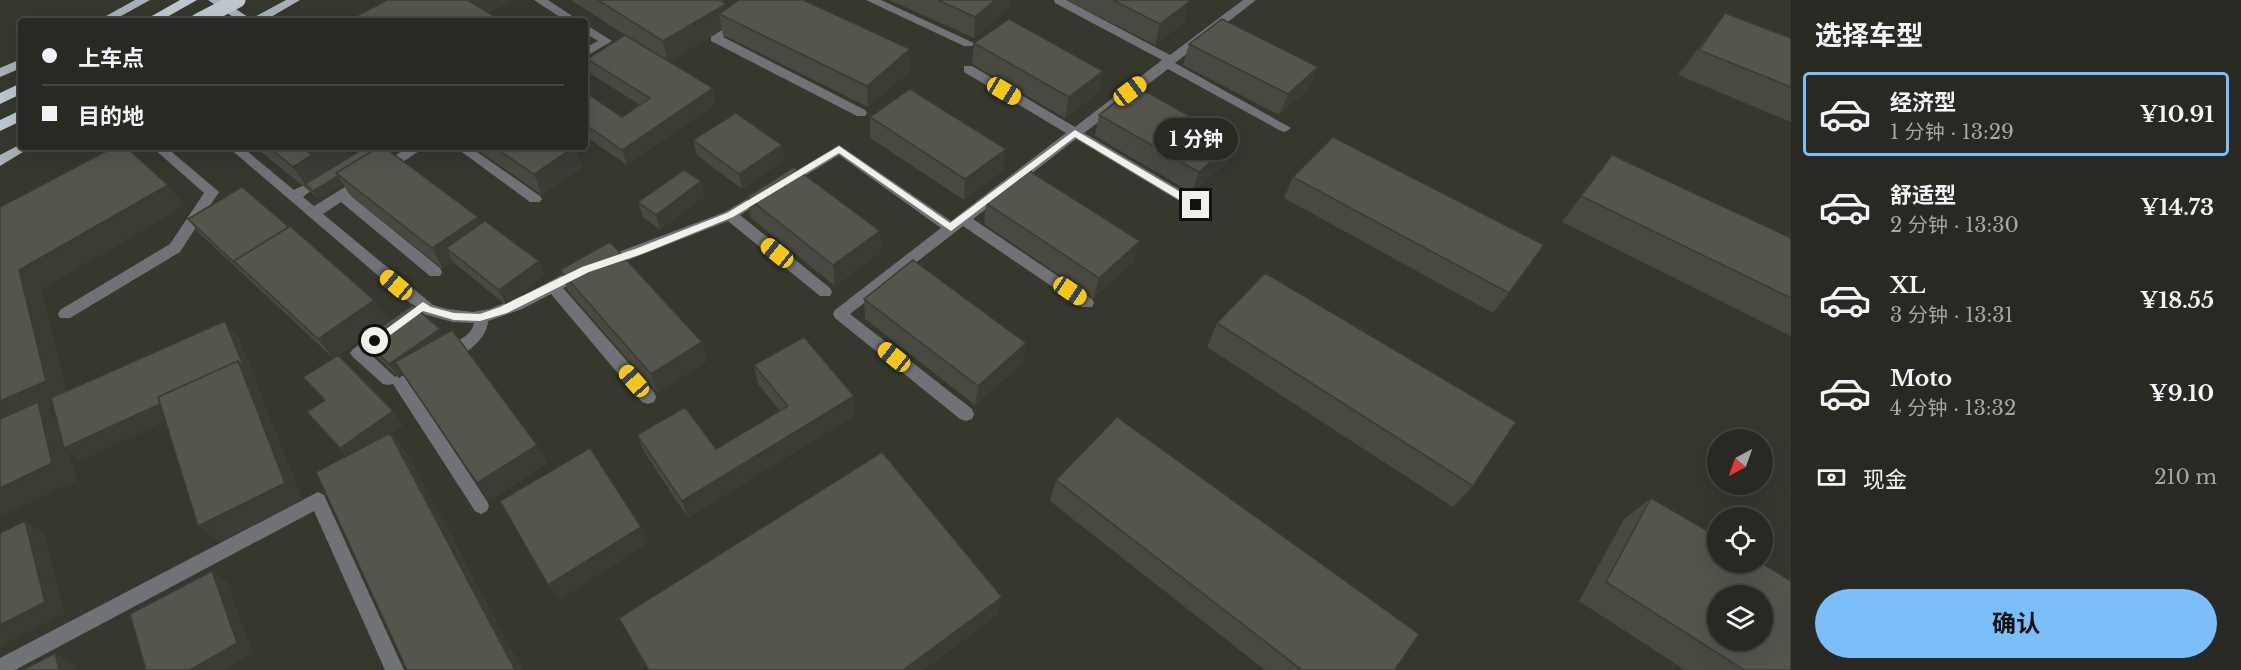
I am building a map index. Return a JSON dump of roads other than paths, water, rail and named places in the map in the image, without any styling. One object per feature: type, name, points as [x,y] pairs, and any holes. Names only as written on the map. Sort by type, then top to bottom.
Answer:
[{"type":"highway","points":[[156,18],[190,0]]},
{"type":"highway","points":[[204,18],[238,0]]},
{"type":"highway","points":[[0,99],[18,90]]},
{"type":"highway","points":[[0,126],[18,117]]},
{"type":"main road","points":[[109,18],[144,0]]},
{"type":"main road","points":[[215,0],[248,18]]},
{"type":"main road","points":[[225,0],[249,18]]},
{"type":"main road","points":[[259,18],[294,0]]},
{"type":"main road","points":[[0,73],[18,64]]},
{"type":"main road","points":[[0,161],[20,150]]},
{"type":"street","points":[[540,0],[569,18]]},
{"type":"street","points":[[765,0],[715,38],[861,113]]},
{"type":"street","points":[[872,0],[968,43]]},
{"type":"street","points":[[966,414],[840,314],[1249,0]]},
{"type":"street","points":[[1059,1],[1285,128]]},
{"type":"street","points":[[588,30],[606,41],[588,51]]},
{"type":"street","points":[[968,69],[1196,205]]},
{"type":"street","points":[[238,150],[418,310],[454,316],[480,317],[503,310],[586,269],[730,215],[839,149],[1087,303]]},
{"type":"street","points":[[65,314],[175,248],[212,192],[162,150]]},
{"type":"street","points":[[312,214],[414,150]]},
{"type":"street","points":[[465,150],[535,199]]},
{"type":"street","points":[[293,197],[306,189]]},
{"type":"street","points":[[341,195],[435,272]]},
{"type":"street","points":[[730,215],[825,292]]},
{"type":"street","points":[[553,285],[648,397]]},
{"type":"street","points":[[480,317],[481,331],[474,338],[400,382],[481,506]]},
{"type":"street","points":[[388,379],[358,353],[395,326]]},
{"type":"street","points":[[0,668],[318,500],[395,670]]}]
